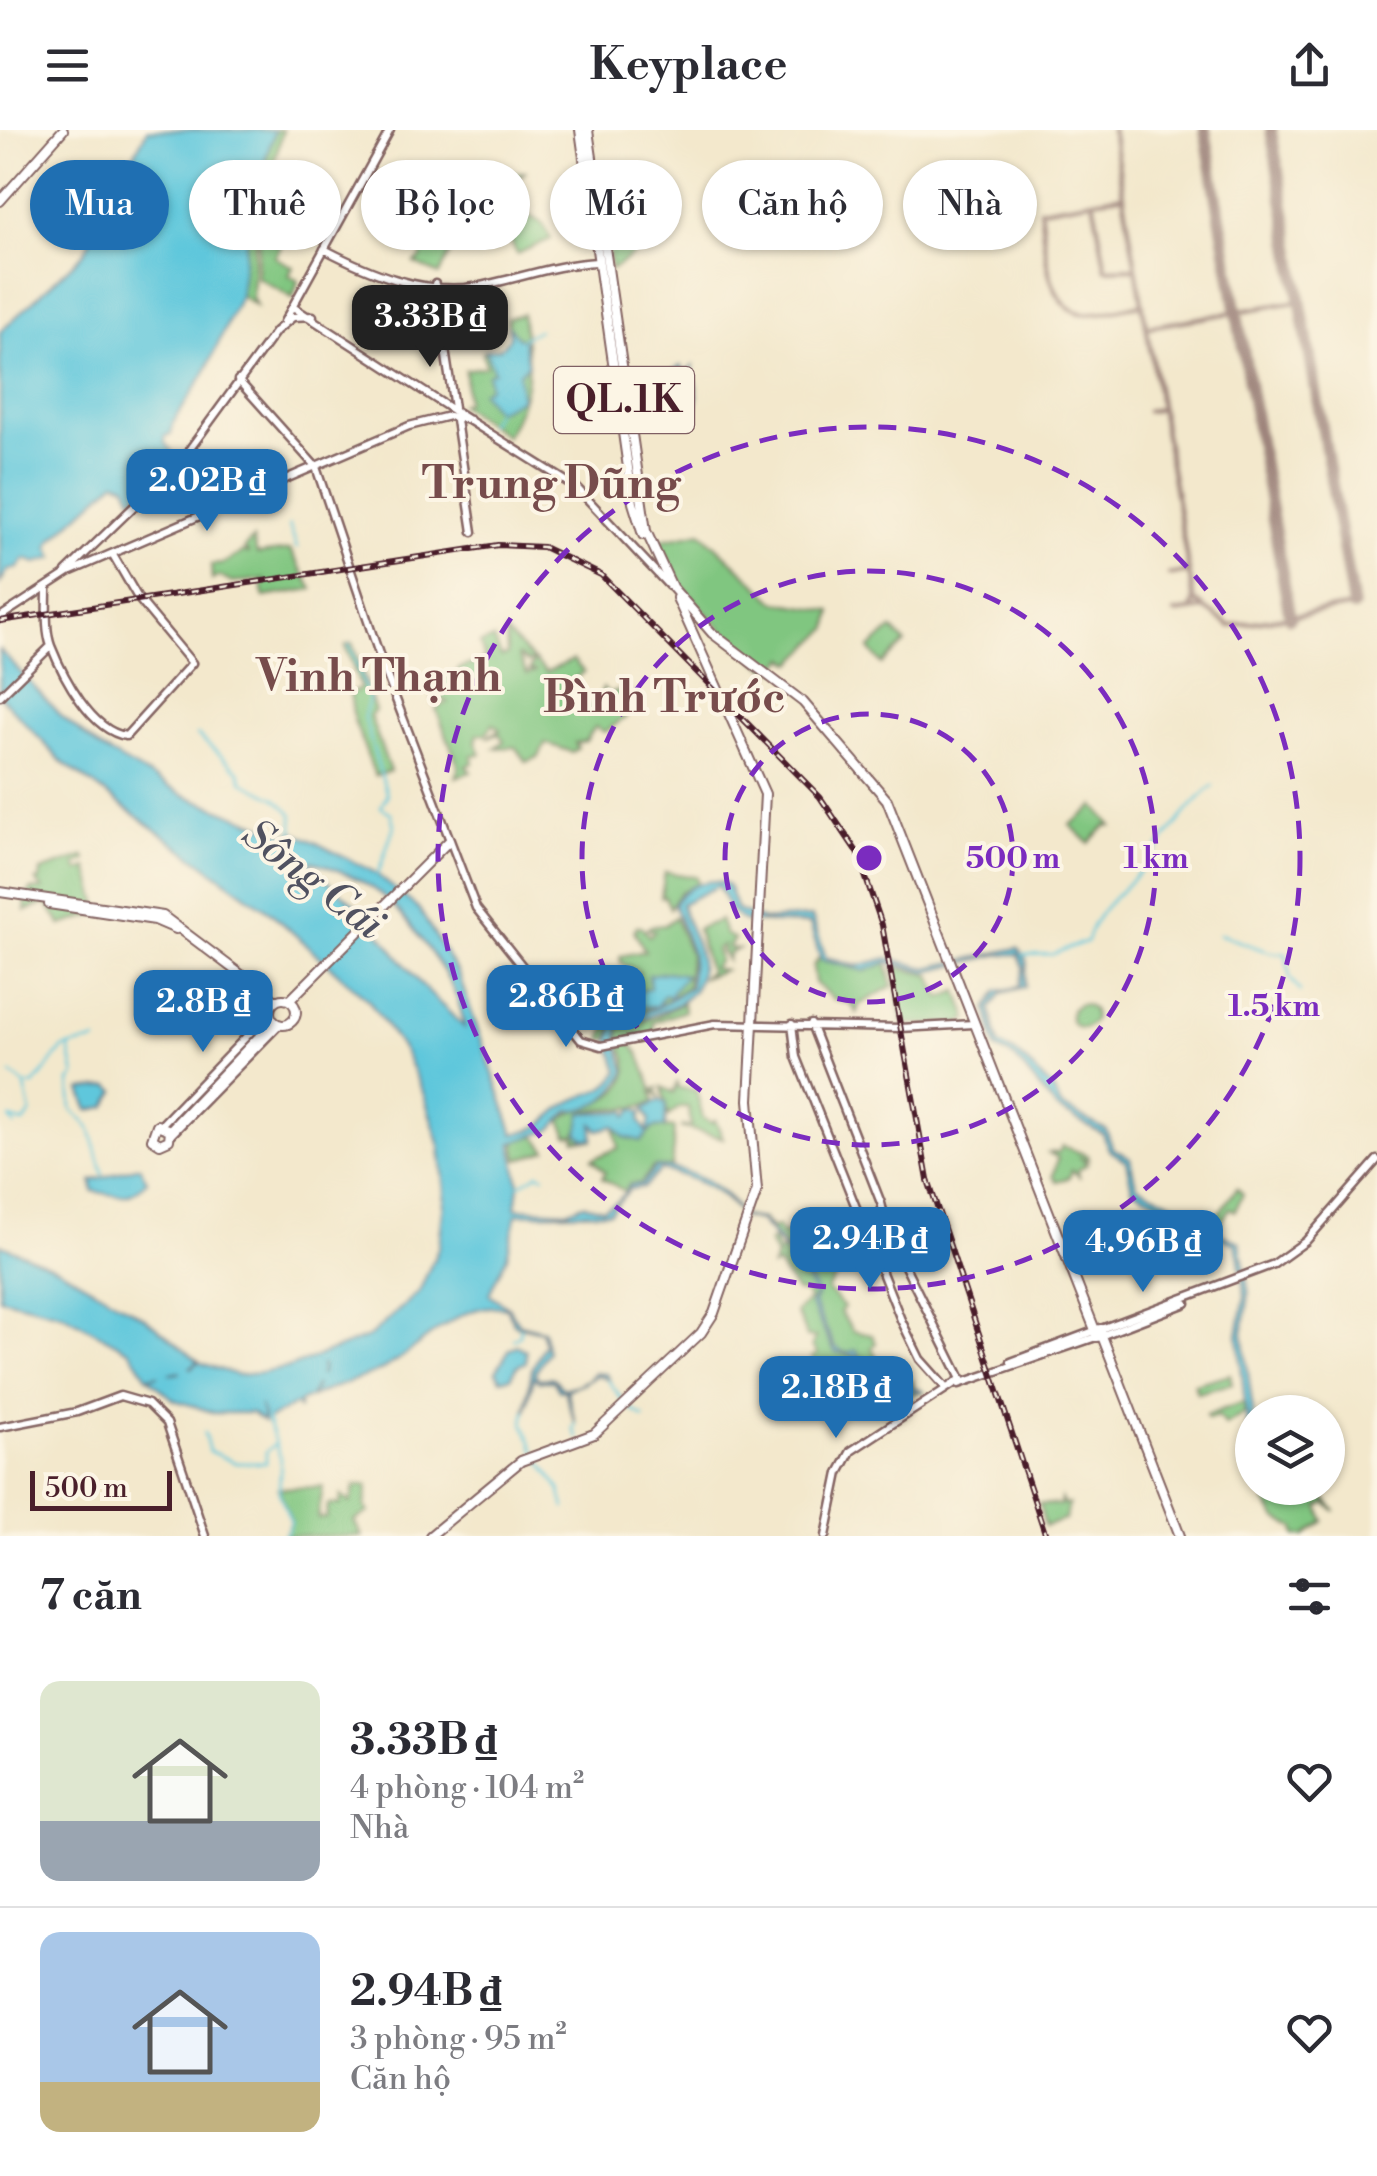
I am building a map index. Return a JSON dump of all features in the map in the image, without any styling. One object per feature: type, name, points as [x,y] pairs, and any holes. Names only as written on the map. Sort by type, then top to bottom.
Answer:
[{"type":"main road","points":[[0,202],[63,130]]},
{"type":"main road","points":[[341,218],[390,130]]},
{"type":"main road","name":"QL.1K","points":[[585,132],[591,160]]},
{"type":"main road","name":"QL.1K","points":[[585,132],[644,528],[662,576],[671,587]]},
{"type":"main road","points":[[0,618],[80,565],[184,458],[238,380],[295,311],[298,296],[323,250]]},
{"type":"main road","points":[[326,250],[380,277],[470,287],[601,256]]},
{"type":"main road","name":"QL.1K","points":[[601,250],[601,256]]},
{"type":"main road","name":"QL.1K","points":[[601,250],[601,256]]},
{"type":"main road","points":[[582,262],[604,272]]},
{"type":"main road","points":[[435,284],[473,532]]},
{"type":"main road","points":[[295,311],[312,316],[454,414],[470,420],[576,487],[662,576]]},
{"type":"main road","points":[[238,380],[316,468],[450,844],[479,912],[585,1042],[615,1043],[702,1025],[976,1024]]},
{"type":"main road","points":[[80,565],[113,555],[409,426],[454,414]]},
{"type":"main road","points":[[627,540],[644,528]]},
{"type":"main road","name":"QL.1K","points":[[644,528],[671,587]]},
{"type":"main road","name":"QL.1K","points":[[644,528],[673,581],[722,643],[806,703],[880,786],[1179,1536]]},
{"type":"main road","points":[[46,588],[49,648],[78,702],[120,736],[127,735],[192,662],[142,604],[113,555]]},
{"type":"main road","points":[[430,1536],[521,1461],[588,1438],[708,1324],[757,1187],[749,1110],[764,788],[716,691],[694,611],[671,587]]},
{"type":"main road","points":[[0,696],[49,648]]},
{"type":"main road","points":[[168,1129],[274,1014],[292,1002],[450,844]]},
{"type":"main road","points":[[0,894],[170,924],[274,1014],[295,1018],[292,1002]]},
{"type":"main road","points":[[792,1024],[799,1072],[908,1334],[920,1359],[945,1387]]},
{"type":"main road","points":[[811,1024],[876,1188],[888,1234],[962,1381]]},
{"type":"main road","points":[[828,1536],[850,1452],[880,1431],[945,1387],[1271,1268],[1305,1247],[1377,1163]]},
{"type":"main road","points":[[880,1431],[962,1381]]},
{"type":"main road","points":[[0,1427],[77,1412],[120,1396],[148,1404],[167,1422],[205,1536]]},
{"type":"green space","points":[[275,130],[283,130],[275,160],[265,160]]},
{"type":"green space","points":[[530,216],[543,224],[550,239],[530,248]]},
{"type":"green space","points":[[245,250],[255,250],[252,297],[256,306],[240,295]]},
{"type":"green space","points":[[258,250],[279,250],[275,257],[293,267],[289,275],[298,281],[293,298],[257,277]]},
{"type":"green space","points":[[423,250],[452,250],[439,275],[414,263]]},
{"type":"green space","points":[[608,250],[641,250],[611,270]]},
{"type":"green space","points":[[522,314],[527,377],[521,404],[506,436],[460,405],[466,401],[465,370],[486,366],[482,352],[501,347],[510,337],[507,318]]},
{"type":"green space","points":[[701,532],[776,602],[832,611],[829,628],[793,663],[786,658],[773,672],[734,643],[684,589],[658,541]]},
{"type":"green space","points":[[253,539],[257,554],[290,550],[313,589],[264,597],[265,579],[232,583],[219,576],[212,580],[211,565],[222,564],[245,551],[249,554],[244,548]]},
{"type":"green space","points":[[892,629],[905,643],[882,664],[869,649]]},
{"type":"green space","points":[[506,633],[533,659],[529,663],[518,655],[527,674],[536,671],[530,670],[534,660],[546,672],[573,660],[584,672],[568,684],[583,707],[597,703],[603,688],[609,694],[617,691],[626,695],[629,702],[633,694],[634,701],[628,711],[621,711],[626,717],[605,732],[595,727],[586,741],[575,743],[578,748],[572,752],[545,743],[539,757],[526,762],[515,747],[495,748],[504,741],[499,734],[487,737],[500,730],[493,724],[486,734],[478,734],[476,742],[481,754],[472,755],[473,763],[466,766],[471,772],[456,777],[459,767],[436,709],[447,702],[440,698],[434,704],[431,679],[458,673],[458,669],[485,659],[480,644],[494,639],[501,656],[507,655]]},
{"type":"green space","points":[[352,643],[375,711],[370,716],[390,771],[375,776],[354,721],[350,693],[361,688],[345,646]]},
{"type":"green space","points":[[1095,806],[1112,826],[1106,826],[1089,843],[1070,825]]},
{"type":"green space","points":[[85,856],[86,860],[76,865],[79,871],[88,868],[101,913],[61,925],[47,903],[26,911],[25,898],[31,890],[43,889],[36,881],[40,880],[41,871]]},
{"type":"green space","points":[[665,872],[696,877],[698,884],[680,892],[670,908],[665,897],[661,897]]},
{"type":"green space","points":[[675,917],[690,954],[687,987],[657,1007],[616,1019],[608,1039],[602,1039],[617,1000],[612,985],[630,984],[639,972],[621,963],[620,956],[645,951],[634,931],[636,926],[641,926],[649,936],[655,931],[647,929],[651,926],[665,925]]},
{"type":"green space","points":[[720,920],[725,934],[734,939],[728,948],[738,949],[728,954],[727,961],[721,951],[723,945],[716,949],[719,961],[713,968],[724,970],[702,978],[709,972],[697,929]]},
{"type":"green space","points":[[819,958],[865,971],[887,962],[892,986],[859,1005],[857,1013],[850,1003],[834,1000],[815,983],[813,966]]},
{"type":"green space","points":[[894,967],[931,975],[941,998],[958,991],[968,1019],[960,1024],[903,1024]]},
{"type":"green space","points":[[683,1003],[684,1011],[653,1023],[655,1034],[628,1040],[639,1054],[653,1090],[659,1087],[656,1090],[660,1098],[652,1091],[654,1102],[645,1105],[582,1113],[583,1124],[577,1132],[594,1140],[575,1140],[576,1135],[568,1135],[561,1121],[607,1098],[623,1084],[627,1067],[620,1028],[656,1017]]},
{"type":"green space","points":[[1077,1004],[1087,1004],[1094,1016],[1087,1028],[1077,1028],[1070,1021],[1070,1011]]},
{"type":"green space","points":[[677,1082],[678,1088],[696,1090],[703,1118],[712,1123],[715,1120],[723,1138],[680,1127],[691,1126],[688,1107],[680,1107],[668,1116],[662,1087],[674,1093]]},
{"type":"green space","points":[[614,1126],[641,1140],[653,1128],[674,1127],[672,1167],[653,1167],[641,1183],[630,1184],[624,1191],[602,1178],[605,1172],[592,1159],[618,1148]]},
{"type":"green space","points":[[535,1135],[547,1150],[518,1160],[515,1141]]},
{"type":"green space","points":[[1062,1146],[1087,1155],[1088,1160],[1081,1158],[1087,1164],[1078,1170],[1079,1176],[1072,1170],[1069,1178],[1057,1181],[1053,1176],[1058,1158],[1049,1153],[1059,1152]]},
{"type":"green space","points":[[1237,1188],[1243,1194],[1235,1211],[1230,1208],[1217,1229],[1209,1226]]},
{"type":"green space","points":[[761,1218],[772,1229],[777,1226],[782,1235],[798,1228],[800,1234],[817,1232],[811,1238],[818,1239],[816,1249],[808,1254],[814,1266],[834,1265],[839,1272],[827,1290],[844,1307],[840,1312],[853,1331],[872,1335],[879,1363],[870,1367],[872,1373],[904,1387],[913,1381],[913,1386],[924,1392],[906,1396],[893,1390],[885,1395],[857,1358],[844,1367],[844,1374],[825,1377],[812,1357],[818,1354],[812,1346],[816,1337],[807,1337],[796,1312],[809,1300],[806,1293],[796,1291],[778,1265],[772,1267],[776,1257],[769,1242],[773,1240],[779,1254],[783,1248]]},
{"type":"green space","points":[[1230,1374],[1232,1384],[1197,1393],[1194,1384]]},
{"type":"green space","points":[[1235,1405],[1235,1419],[1225,1425],[1218,1416],[1208,1419],[1206,1415]]},
{"type":"green space","points":[[368,1485],[365,1507],[369,1512],[354,1521],[362,1536],[284,1536],[291,1522],[278,1488],[323,1487],[318,1518],[326,1518],[328,1505],[340,1504],[341,1495],[350,1503],[355,1486]]},
{"type":"green space","points":[[1061,1499],[1064,1505],[1069,1504],[1065,1520],[1045,1526],[1039,1504],[1060,1505]]},
{"type":"green space","points":[[1268,1505],[1322,1505],[1319,1507],[1324,1521],[1305,1536],[1296,1536],[1295,1528],[1276,1518]]},
{"type":"water","points":[[147,130],[275,130],[265,160],[189,160],[189,250],[246,250],[240,296],[204,375],[173,423],[171,434],[165,436],[172,451],[148,486],[132,498],[126,485],[116,481],[53,539],[49,546],[54,558],[36,563],[25,559],[18,568],[8,570],[0,583],[0,332],[86,250],[169,250],[169,160],[132,160]]},
{"type":"water","points":[[508,325],[518,338],[523,338],[528,365],[519,373],[521,399],[496,411],[481,392],[489,386],[488,373],[494,372],[485,350],[500,348],[510,337]]},
{"type":"water","points":[[681,366],[685,372],[693,366],[697,395],[693,412],[674,412],[672,371]]},
{"type":"water","name":"Sông Cái","points":[[0,650],[61,716],[100,748],[184,795],[285,835],[295,832],[374,872],[419,909],[459,976],[514,1134],[538,1127],[571,1101],[608,1085],[619,1071],[610,1043],[614,1023],[657,1008],[690,987],[692,954],[674,905],[697,884],[713,881],[728,885],[737,910],[763,920],[812,917],[826,958],[857,966],[888,958],[927,968],[1018,948],[1027,960],[1025,987],[1002,993],[991,1009],[999,1045],[1018,1054],[1052,1088],[1061,1106],[1106,1130],[1113,1148],[1130,1158],[1136,1185],[1175,1204],[1197,1223],[1240,1242],[1249,1294],[1243,1333],[1251,1395],[1244,1395],[1238,1335],[1245,1295],[1236,1244],[1195,1228],[1174,1209],[1132,1189],[1126,1161],[1109,1150],[1103,1134],[1057,1109],[1015,1058],[996,1049],[987,1009],[998,991],[1020,987],[1024,968],[1019,954],[997,955],[928,972],[888,962],[865,971],[821,960],[810,924],[746,922],[732,913],[718,886],[681,904],[698,950],[700,969],[689,995],[678,1004],[619,1027],[617,1042],[626,1071],[617,1087],[588,1108],[570,1110],[551,1130],[512,1143],[519,1185],[516,1208],[567,1211],[583,1204],[603,1209],[618,1201],[630,1185],[642,1184],[655,1167],[693,1175],[726,1196],[741,1216],[761,1219],[812,1283],[818,1294],[814,1304],[835,1347],[846,1353],[856,1350],[871,1373],[855,1356],[835,1352],[810,1304],[815,1296],[809,1285],[760,1221],[741,1217],[706,1186],[660,1170],[644,1187],[630,1189],[610,1212],[517,1214],[507,1256],[489,1294],[508,1307],[519,1324],[543,1330],[548,1352],[535,1372],[538,1379],[554,1378],[563,1389],[577,1385],[567,1390],[576,1425],[565,1391],[559,1390],[554,1381],[539,1381],[534,1377],[525,1412],[532,1369],[545,1344],[541,1331],[515,1325],[506,1308],[487,1307],[469,1312],[385,1368],[299,1402],[299,1410],[296,1404],[267,1420],[260,1405],[264,1422],[251,1413],[215,1413],[174,1400],[147,1377],[130,1351],[61,1313],[0,1298],[0,1244],[58,1268],[145,1318],[201,1363],[237,1375],[291,1367],[370,1336],[419,1292],[439,1247],[445,1192],[440,1146],[423,1092],[405,1053],[369,1001],[271,913],[62,762],[0,696]],"holes":[[[312,861],[357,879],[399,911],[438,963],[458,1002],[464,1027],[423,987],[361,910],[310,865]]]},
{"type":"water","points":[[649,975],[686,975],[671,993],[673,997],[664,995],[657,1006],[639,1007],[636,992],[650,988]]},
{"type":"water","points":[[110,1086],[116,1091],[106,1107],[89,1110],[81,1090]]},
{"type":"water","points":[[660,1100],[666,1103],[665,1127],[653,1128],[641,1141],[624,1137],[614,1126],[598,1130],[593,1124],[593,1139],[584,1139],[578,1133],[582,1113],[626,1111],[627,1116],[634,1109],[642,1112],[640,1121],[647,1132],[650,1120],[644,1109]]},
{"type":"water","points":[[139,1166],[147,1180],[135,1191],[116,1195],[93,1191],[92,1181]]},
{"type":"water","points":[[517,1345],[526,1351],[526,1362],[517,1366],[511,1377],[501,1379],[496,1371],[509,1350]]},
{"type":"water","points":[[876,1377],[924,1391],[903,1390]]},
{"type":"waterway","points":[[523,338],[538,330]]},
{"type":"waterway","points":[[488,424],[496,411]]},
{"type":"waterway","points":[[289,525],[297,548]]},
{"type":"waterway","points":[[349,645],[369,699],[364,718],[387,795],[381,807],[391,813],[394,826],[378,874]]},
{"type":"waterway","points":[[197,735],[239,771],[243,782],[275,798],[293,814],[293,832]]},
{"type":"waterway","points":[[1023,955],[1053,954],[1087,941],[1104,909],[1213,786]]},
{"type":"waterway","points":[[1219,934],[1266,951]]},
{"type":"waterway","points":[[1269,952],[1286,954],[1290,978],[1300,991]]},
{"type":"waterway","points":[[11,1074],[25,1085],[34,1085],[63,1048],[96,1041]]},
{"type":"waterway","points":[[69,1047],[75,1076],[70,1082],[72,1109],[90,1128],[103,1174]]},
{"type":"waterway","points":[[15,1126],[10,1119],[24,1123],[31,1113],[25,1087]]},
{"type":"waterway","points":[[519,1185],[539,1173],[544,1176]]},
{"type":"waterway","points":[[513,1339],[520,1335],[520,1327]]},
{"type":"waterway","points":[[608,1380],[624,1402]]},
{"type":"waterway","points":[[257,1392],[281,1459],[279,1492],[291,1523],[284,1536]]},
{"type":"waterway","points":[[629,1408],[644,1418]]},
{"type":"waterway","points":[[525,1411],[523,1423],[535,1451]]},
{"type":"waterway","points":[[576,1423],[573,1429],[578,1438]]},
{"type":"waterway","points":[[204,1433],[209,1451],[236,1463],[266,1463],[266,1452],[274,1445]]},
{"type":"waterway","points":[[538,1458],[560,1489],[565,1508]]},
{"type":"ferry route","points":[[311,1396],[322,1370],[321,1355]]},
{"type":"ferry route","points":[[147,1377],[185,1372],[199,1361]]},
{"type":"taxiway","points":[[1112,130],[1194,601],[1191,611]]},
{"type":"taxiway","points":[[1124,195],[1040,209],[1045,253],[1053,284],[1069,307],[1081,313],[1095,313],[1143,304]]},
{"type":"taxiway","points":[[1093,200],[1106,269],[1136,268]]},
{"type":"taxiway","points":[[1147,327],[1300,301]]},
{"type":"taxiway","points":[[1147,411],[1161,409]]},
{"type":"taxiway","points":[[1169,575],[1189,572]]},
{"type":"taxiway","points":[[1195,601],[1230,626],[1353,606]]},
{"type":"taxiway","points":[[1175,613],[1203,609]]},
{"type":"runway","points":[[1205,130],[1290,618]]},
{"type":"runway","points":[[1271,130],[1353,606]]},
{"type":"railway","points":[[0,621],[498,545],[543,547],[601,575],[820,797],[857,852],[882,925],[928,1180],[1046,1536]]},
{"type":"district","name":"Trung Dũng","points":[[551,484]]},
{"type":"district","name":"Vinh Thạnh","points":[[379,677]]},
{"type":"district","name":"Bình Trước","points":[[664,698]]}]
